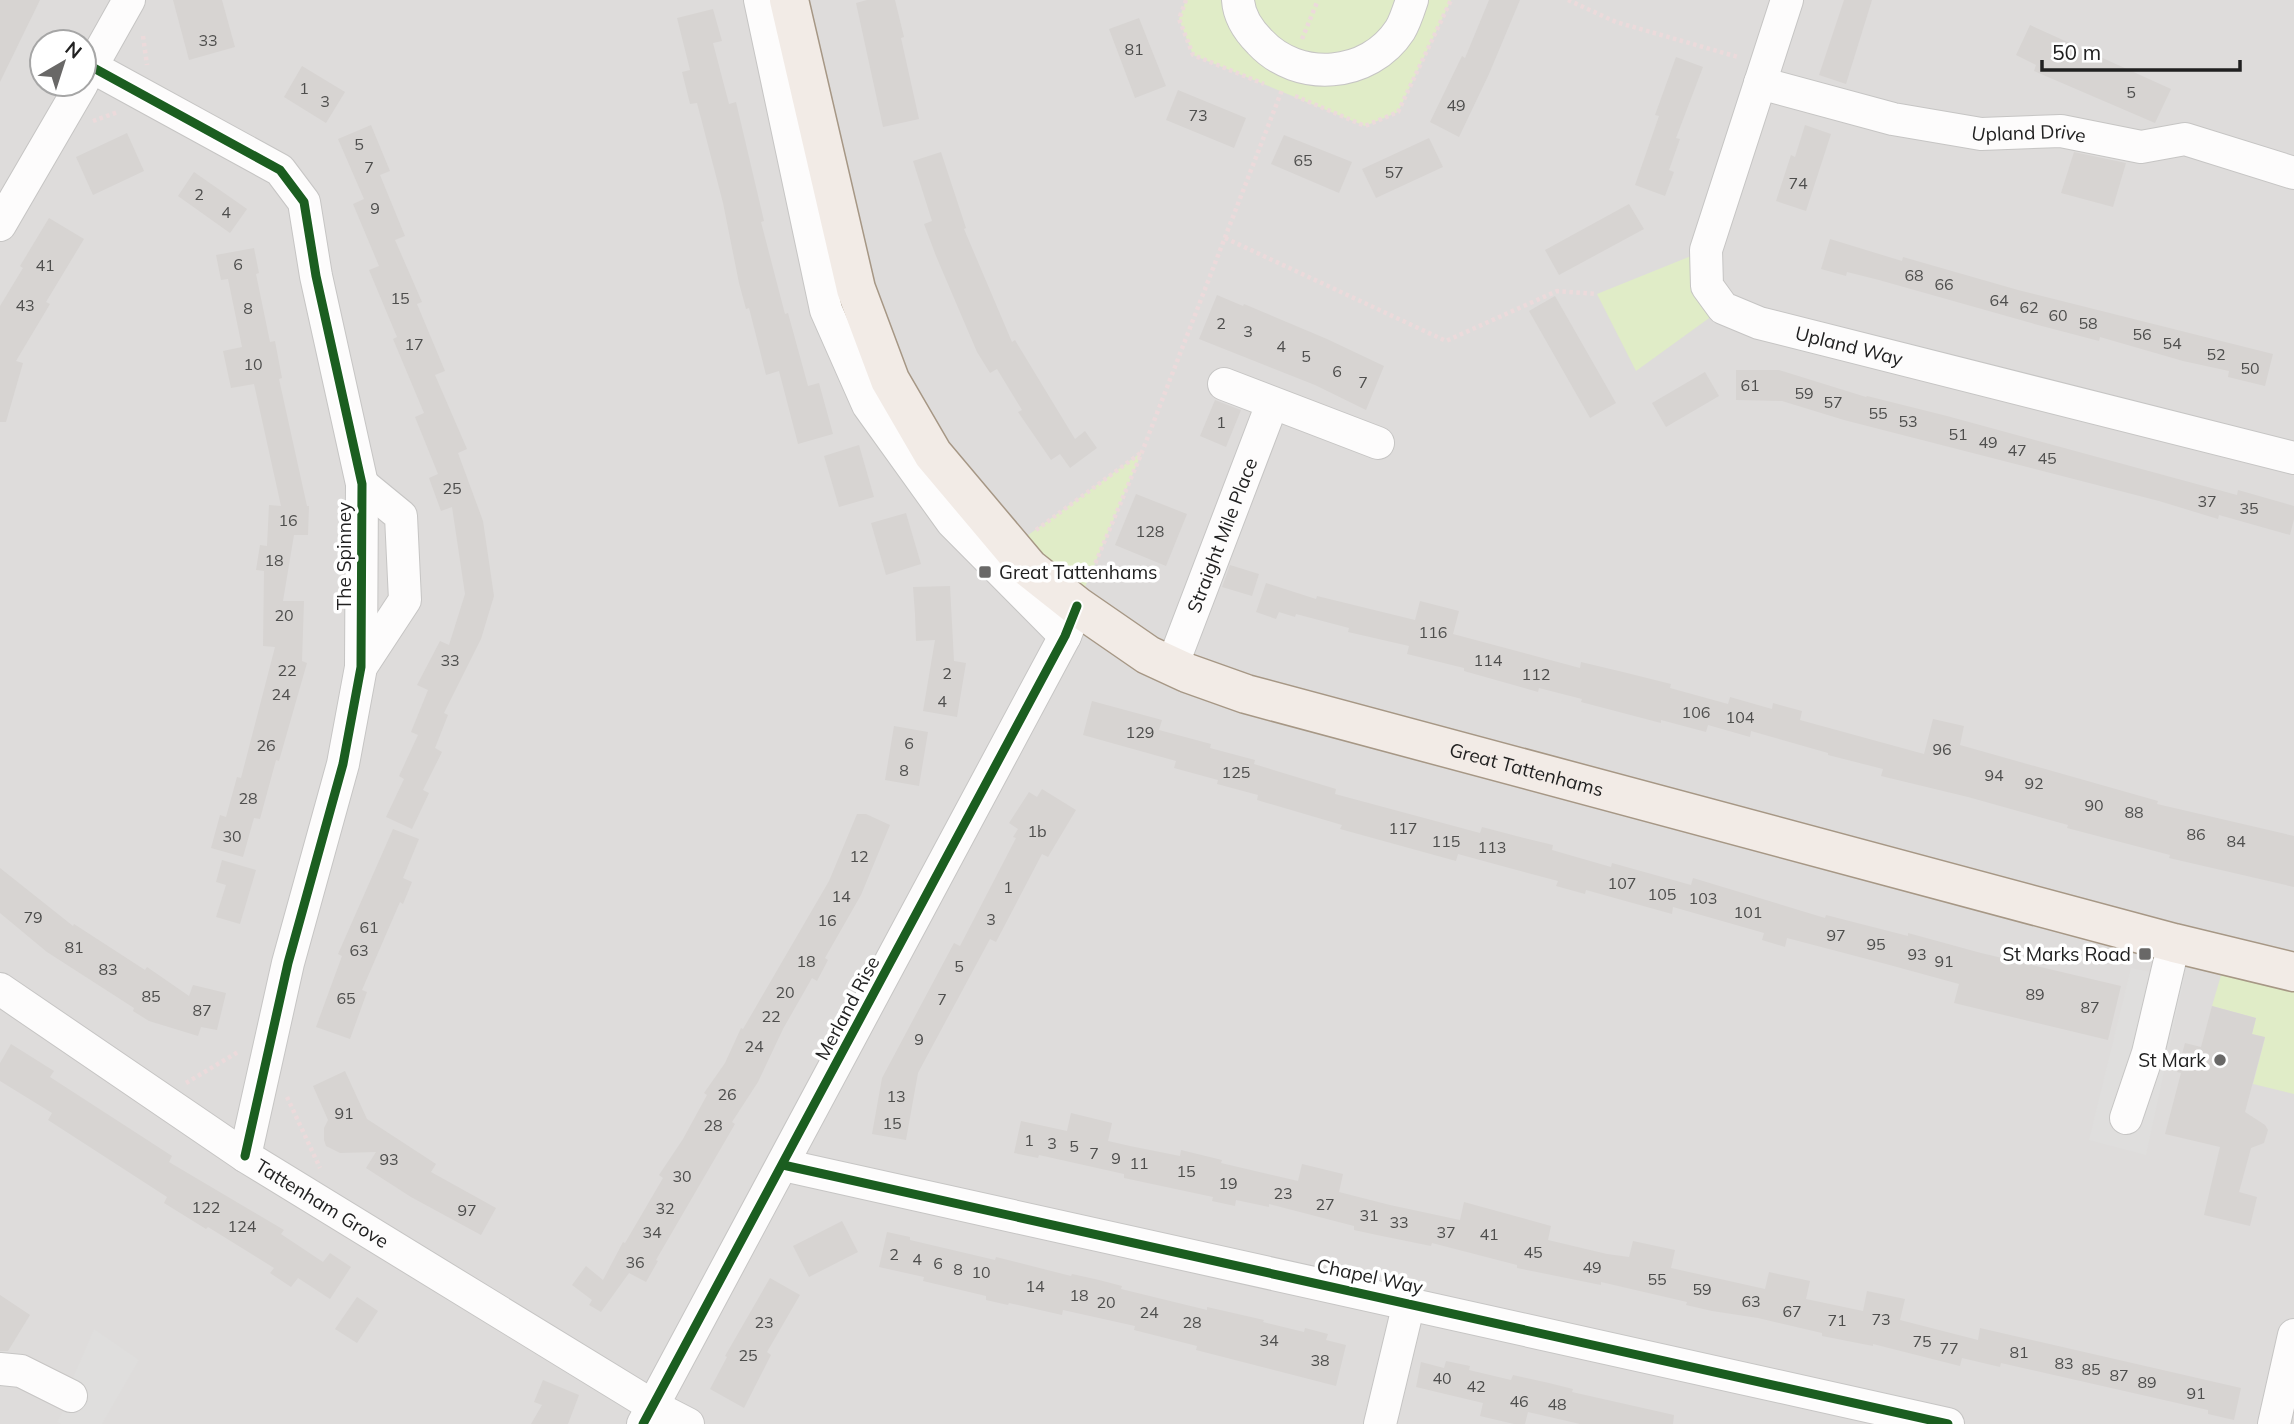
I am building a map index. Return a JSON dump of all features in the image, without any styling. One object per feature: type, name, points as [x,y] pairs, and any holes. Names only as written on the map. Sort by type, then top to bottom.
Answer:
[{"type":"main road","name":"Great Tattenhams","points":[[789,0],[856,289],[890,380],[933,454],[1071,621],[1172,666],[1246,694],[2174,943],[2294,972]]},
{"type":"street","points":[[760,0],[826,310],[868,405],[952,522],[1071,621]]},
{"type":"street","points":[[1237,0],[1250,32],[1270,53],[1292,65],[1323,71],[1353,67],[1380,52],[1400,30],[1412,0]]},
{"type":"street","name":"Upland Way","points":[[1787,0],[1706,250],[1707,286],[1723,308],[1759,323],[2294,458]]},
{"type":"street","points":[[98,61],[135,13]]},
{"type":"street","name":"Upland Drive","points":[[1763,74],[1893,119],[1981,134],[2062,131],[2141,147],[2185,139],[2294,173]]},
{"type":"street","name":"The Spinney","points":[[98,81],[152,100],[280,170],[304,202],[316,276],[362,484],[361,667],[343,764],[288,963],[255,1052],[245,1156]]},
{"type":"street","points":[[0,225],[74,98]]},
{"type":"street","points":[[1224,384],[1378,443]]},
{"type":"street","name":"Straight Mile Place","points":[[1172,666],[1272,404]]},
{"type":"street","name":"The Spinney","points":[[361,667],[405,600],[401,516],[362,484]]},
{"type":"street","name":"Merland Rise","points":[[648,1415],[1071,621]]},
{"type":"street","points":[[2126,1118],[2148,1053],[2174,943]]},
{"type":"street","name":"Tattenham Grove","points":[[0,989],[245,1156],[341,1215],[648,1415],[688,1424]]},
{"type":"street","name":"Chapel Way","points":[[783,1165],[1948,1424]]},
{"type":"street","points":[[1380,1424],[1409,1303]]},
{"type":"street","points":[[2274,1424],[2294,1335]]},
{"type":"street","points":[[0,1369],[21,1371],[71,1396]]},
{"type":"path","points":[[1071,621],[1142,452],[1318,0]]},
{"type":"path","points":[[1568,0],[1616,22],[1763,74]]},
{"type":"path","points":[[52,135],[152,100],[135,13]]},
{"type":"path","points":[[1225,238],[1446,341],[1557,290],[1597,295]]},
{"type":"path","points":[[1012,547],[1142,452]]},
{"type":"path","points":[[160,1098],[255,1052],[341,1215]]},
{"type":"shaded area","points":[[0,0],[2294,0],[2294,1424],[0,1424]]},
{"type":"shaded area","points":[[2131,968],[2184,979],[2146,1155],[2089,1140]]},
{"type":"shaded area","points":[[94,1329],[139,1360],[102,1424],[61,1424],[57,1422],[71,1397],[66,1394]]},
{"type":"green space","points":[[1186,0],[1451,0],[1398,112],[1365,126],[1193,55],[1179,19]]},
{"type":"green space","points":[[1706,250],[1723,308],[1636,371],[1597,294]]},
{"type":"green space","points":[[1142,452],[1077,606],[1012,547]]},
{"type":"green space","points":[[2227,955],[2294,972],[2294,1094],[2253,1084],[2265,1038],[2252,1034],[2256,1018],[2212,1006]]},
{"type":"building","points":[[0,0],[40,0],[0,82]]},
{"type":"building","points":[[173,0],[222,0],[235,47],[189,60]]},
{"type":"building","points":[[867,0],[895,0],[919,119],[883,127],[856,3]]},
{"type":"building","points":[[1489,0],[1520,0],[1459,137],[1430,122],[1462,56],[1465,58]]},
{"type":"building","points":[[1844,0],[1872,0],[1846,84],[1819,75]]},
{"type":"building","points":[[713,9],[722,41],[713,43],[729,104],[736,102],[764,221],[761,222],[785,314],[788,313],[808,386],[819,383],[833,434],[798,444],[779,371],[766,375],[749,308],[746,309],[739,283],[723,203],[697,103],[690,104],[682,72],[690,70],[677,18]]},
{"type":"building","points":[[1139,18],[1166,86],[1135,98],[1109,29]]},
{"type":"building","points":[[2030,25],[2171,89],[2155,123],[2034,71],[2036,65],[2016,55]]},
{"type":"building","points":[[1676,57],[1703,67],[1676,138],[1680,139],[1669,170],[1674,172],[1665,196],[1635,185],[1659,116],[1655,115]]},
{"type":"building","points":[[302,66],[345,92],[326,123],[284,97]]},
{"type":"building","points":[[1178,90],[1246,118],[1234,148],[1166,120]]},
{"type":"building","points":[[371,125],[390,171],[380,175],[405,236],[395,240],[422,302],[417,304],[445,371],[435,375],[467,449],[458,453],[483,521],[494,596],[481,639],[444,713],[448,715],[435,748],[442,752],[423,790],[429,793],[412,829],[386,817],[404,779],[399,776],[418,735],[411,732],[428,690],[417,685],[440,641],[449,645],[465,594],[452,507],[441,511],[429,478],[438,474],[415,417],[424,413],[393,339],[397,337],[369,270],[379,266],[353,204],[364,199],[338,139]]},
{"type":"building","points":[[1805,125],[1831,134],[1806,211],[1776,201],[1791,155],[1795,157]]},
{"type":"building","points":[[127,133],[144,171],[93,195],[76,157]]},
{"type":"building","points":[[1284,135],[1352,162],[1339,193],[1271,164]]},
{"type":"building","points":[[1429,138],[1443,167],[1376,198],[1362,169]]},
{"type":"building","points":[[941,152],[966,228],[964,229],[1012,342],[1015,340],[1075,439],[1085,431],[1097,448],[1070,468],[1060,454],[1051,460],[1018,412],[1022,410],[997,369],[990,373],[977,352],[936,256],[924,224],[932,221],[913,161]]},
{"type":"building","points":[[2074,152],[2126,163],[2113,207],[2061,193]]},
{"type":"building","points":[[194,172],[247,209],[230,233],[178,196]]},
{"type":"building","points":[[1629,204],[1644,229],[1559,275],[1545,250]]},
{"type":"building","points":[[49,218],[84,239],[46,302],[50,304],[16,361],[23,363],[6,422],[0,422],[0,306]]},
{"type":"building","points":[[1830,239],[1902,261],[1903,257],[2018,290],[2273,354],[2265,386],[2228,377],[2229,371],[2100,337],[2099,341],[1879,280],[1847,272],[1846,276],[1821,269]]},
{"type":"building","points":[[254,248],[259,273],[256,274],[270,342],[275,341],[282,378],[279,379],[309,506],[308,535],[294,535],[283,601],[304,601],[302,661],[307,663],[260,819],[254,818],[243,857],[211,848],[220,815],[226,817],[237,777],[241,778],[275,647],[263,646],[264,571],[256,570],[260,545],[267,546],[269,505],[281,506],[254,384],[231,388],[223,351],[242,347],[228,279],[221,280],[216,255]]},
{"type":"building","points":[[1217,295],[1327,339],[1384,366],[1366,410],[1315,385],[1199,339]]},
{"type":"building","points":[[1555,296],[1616,403],[1590,418],[1529,311]]},
{"type":"building","points":[[1736,370],[1779,370],[1866,397],[1947,416],[2237,495],[2238,490],[2294,506],[2290,535],[2219,515],[2218,519],[2159,501],[1844,420],[1782,401],[1736,400]]},
{"type":"building","points":[[1705,372],[1719,396],[1666,427],[1652,403]]},
{"type":"building","points":[[1215,400],[1241,410],[1226,447],[1200,436]]},
{"type":"building","points":[[859,445],[874,497],[839,507],[824,456]]},
{"type":"building","points":[[1136,494],[1187,514],[1166,566],[1115,545]]},
{"type":"building","points":[[906,513],[921,564],[886,575],[871,523]]},
{"type":"building","points":[[1230,565],[1259,574],[1252,596],[1222,587]]},
{"type":"building","points":[[1266,583],[1316,599],[1317,596],[1415,620],[1420,601],[1459,611],[1453,634],[1580,668],[1581,662],[1671,684],[1670,688],[1728,704],[1730,697],[1772,709],[1773,703],[1802,711],[1800,720],[1924,754],[1933,719],[1964,726],[1960,745],[2158,801],[2157,804],[2294,836],[2294,887],[2169,858],[2170,855],[2067,828],[2068,825],[1881,776],[1883,769],[1751,731],[1750,737],[1708,725],[1706,732],[1661,720],[1661,723],[1581,702],[1582,699],[1539,688],[1538,692],[1464,671],[1464,668],[1407,654],[1409,646],[1348,632],[1349,628],[1296,614],[1295,617],[1279,612],[1276,619],[1256,612]]},
{"type":"building","points":[[950,586],[954,661],[966,663],[957,717],[923,711],[935,640],[916,641],[913,587]]},
{"type":"building","points":[[1092,701],[1162,720],[1159,730],[1211,744],[1210,748],[1255,760],[1254,764],[1336,789],[1335,794],[1480,833],[1482,827],[1553,845],[1552,850],[1611,867],[1612,863],[1691,885],[1693,878],[1825,918],[1826,915],[1908,936],[1908,933],[2121,986],[2108,1040],[1954,1003],[1959,984],[1787,938],[1785,947],[1762,940],[1764,933],[1673,907],[1672,914],[1586,890],[1585,894],[1556,886],[1558,881],[1458,854],[1456,861],[1340,829],[1342,825],[1257,800],[1258,795],[1174,768],[1176,761],[1083,735]]},
{"type":"building","points":[[894,726],[928,732],[919,786],[885,780]]},
{"type":"building","points":[[1042,789],[1076,810],[1048,857],[1042,854],[996,942],[990,939],[918,1073],[906,1140],[872,1134],[882,1078],[954,943],[960,946],[1016,838],[1013,837],[1018,829],[1009,823],[1029,792],[1037,797]]},
{"type":"building","points":[[857,814],[866,814],[890,825],[861,895],[825,958],[828,960],[817,981],[812,978],[783,1029],[758,1082],[732,1122],[735,1124],[646,1282],[629,1273],[601,1312],[589,1305],[592,1300],[572,1285],[586,1266],[603,1280],[663,1178],[659,1175],[683,1139],[707,1095],[704,1093],[725,1063],[741,1028],[743,1029],[829,881]]},
{"type":"building","points":[[393,829],[419,839],[403,878],[412,882],[403,904],[400,902],[362,990],[367,992],[350,1039],[316,1027],[342,956],[338,954]]},
{"type":"building","points":[[222,860],[256,870],[240,924],[216,917],[226,885],[216,882]]},
{"type":"building","points":[[0,868],[73,926],[74,924],[145,970],[147,967],[189,996],[193,985],[226,993],[217,1030],[201,1027],[198,1036],[149,1021],[133,1011],[134,1008],[47,952],[0,913]]},
{"type":"building","points":[[2212,1006],[2256,1018],[2252,1034],[2265,1037],[2245,1112],[2268,1130],[2264,1143],[2251,1148],[2239,1192],[2257,1197],[2250,1226],[2204,1215],[2220,1147],[2165,1134],[2181,1073],[2177,1072],[2185,1043],[2201,1047]]},
{"type":"building","points":[[11,1044],[54,1071],[50,1077],[172,1156],[169,1162],[284,1230],[281,1234],[323,1262],[330,1253],[351,1267],[330,1299],[298,1278],[291,1287],[270,1273],[274,1268],[164,1203],[167,1197],[48,1120],[52,1113],[0,1081],[0,1063]]},
{"type":"building","points":[[345,1071],[367,1119],[436,1164],[431,1172],[496,1208],[481,1235],[411,1197],[366,1168],[376,1152],[340,1153],[326,1146],[324,1128],[328,1120],[313,1086]]},
{"type":"building","points":[[1071,1113],[1112,1123],[1108,1141],[1180,1156],[1181,1150],[1222,1160],[1221,1163],[1298,1181],[1302,1164],[1343,1174],[1339,1192],[1460,1220],[1464,1202],[1551,1226],[1548,1240],[1607,1254],[1629,1257],[1633,1241],[1675,1250],[1671,1268],[1765,1289],[1769,1272],[1810,1281],[1806,1299],[1863,1311],[1867,1291],[1905,1299],[1900,1320],[1978,1340],[1980,1328],[2241,1388],[2234,1420],[2208,1414],[2208,1410],[2001,1363],[2000,1367],[1962,1358],[1960,1366],[1873,1344],[1822,1336],[1822,1333],[1686,1305],[1687,1302],[1601,1282],[1601,1285],[1517,1268],[1517,1265],[1432,1243],[1431,1246],[1354,1230],[1354,1226],[1269,1204],[1269,1207],[1236,1200],[1235,1206],[1212,1201],[1213,1197],[1124,1178],[1124,1174],[1039,1155],[1038,1158],[1014,1153],[1021,1121],[1067,1131]]},
{"type":"building","points":[[842,1221],[858,1252],[809,1277],[793,1246]]},
{"type":"building","points":[[887,1232],[995,1260],[996,1257],[1071,1276],[1072,1274],[1099,1280],[1122,1286],[1121,1289],[1207,1310],[1207,1307],[1304,1332],[1305,1328],[1328,1334],[1326,1340],[1346,1345],[1336,1386],[1196,1350],[1197,1346],[1134,1330],[1135,1326],[1063,1310],[1062,1315],[986,1300],[986,1296],[923,1281],[924,1277],[879,1267]]},
{"type":"building","points":[[770,1278],[800,1295],[767,1352],[771,1355],[744,1408],[710,1389],[727,1357],[725,1356]]},
{"type":"building","points":[[0,1295],[30,1315],[8,1351],[0,1351]]},
{"type":"building","points":[[357,1297],[378,1311],[357,1343],[335,1329]]},
{"type":"building","points":[[1446,1361],[1470,1366],[1469,1370],[1511,1380],[1513,1375],[1573,1389],[1572,1392],[1674,1415],[1673,1424],[1580,1424],[1528,1412],[1525,1424],[1514,1424],[1480,1416],[1483,1403],[1416,1387],[1421,1362],[1444,1368]]},
{"type":"building","points":[[543,1380],[579,1395],[568,1424],[531,1424],[542,1405],[534,1402]]},
{"type":"cycle path","points":[[98,70],[280,170],[304,202],[316,276],[362,484],[361,667],[343,764],[288,963],[245,1156]]},
{"type":"cycle path","points":[[643,1424],[1065,636],[1077,606]]},
{"type":"cycle path","points":[[783,1165],[1948,1424]]},
{"type":"place","name":"Great Tattenhams","points":[[985,572]]},
{"type":"place","name":"St Marks Road","points":[[2145,954]]},
{"type":"place","name":"St Mark","points":[[2220,1060]]}]
